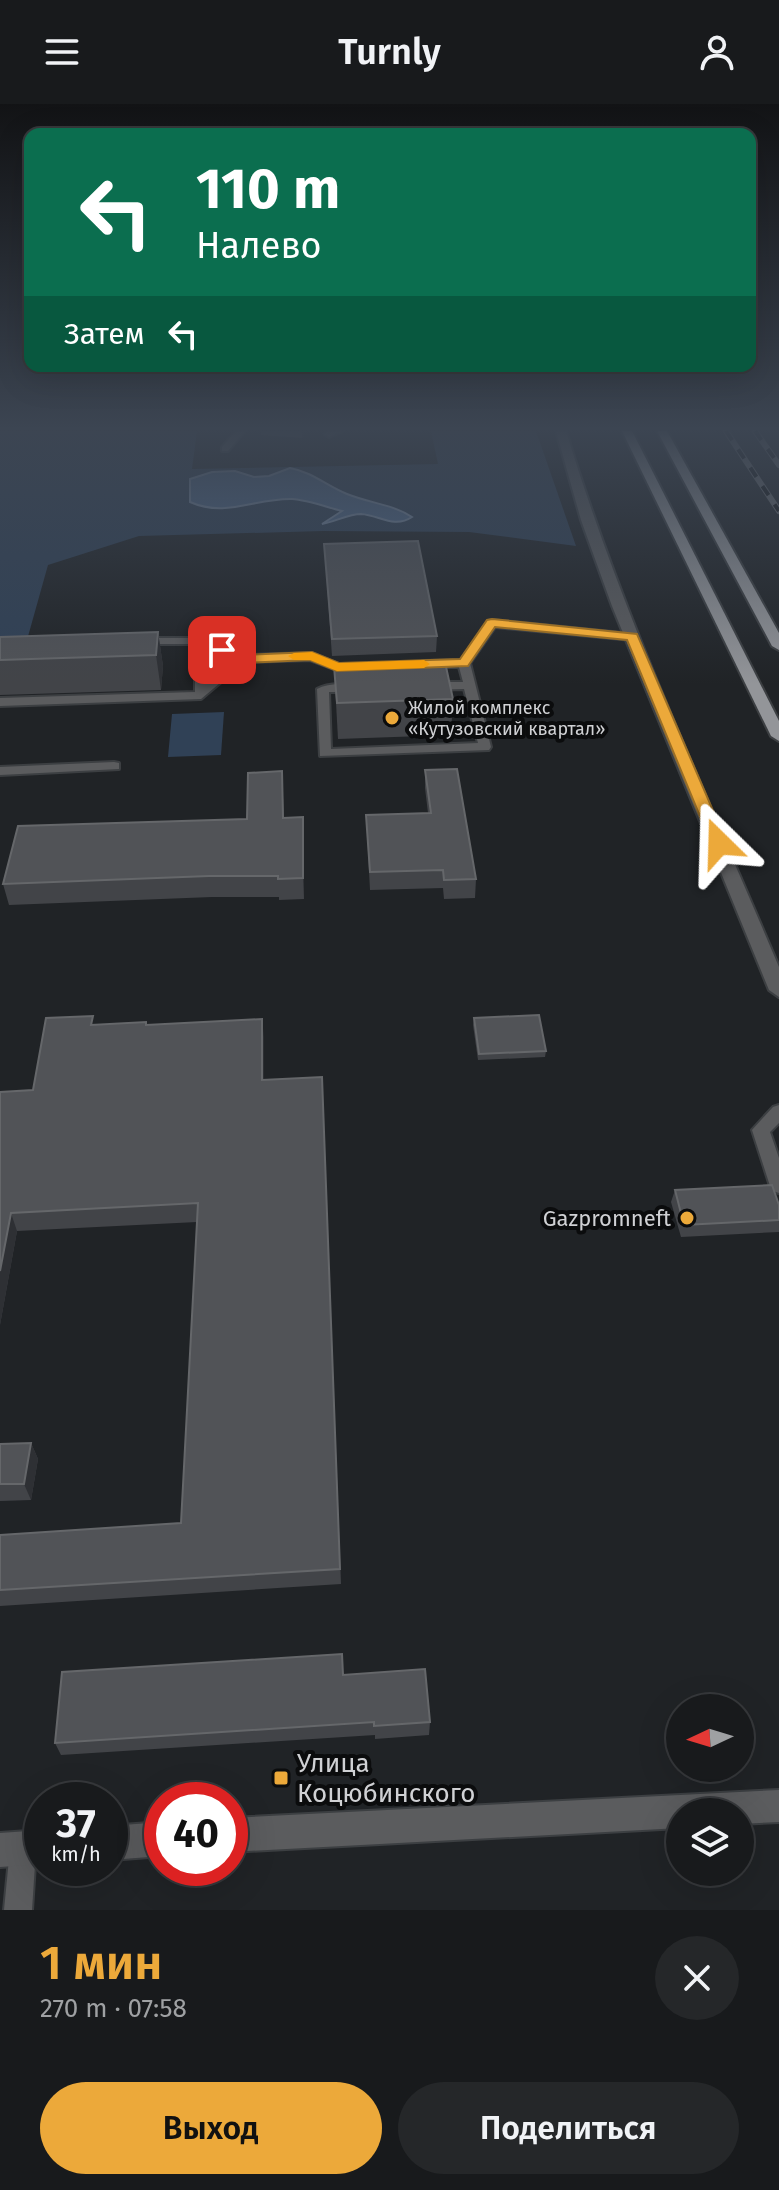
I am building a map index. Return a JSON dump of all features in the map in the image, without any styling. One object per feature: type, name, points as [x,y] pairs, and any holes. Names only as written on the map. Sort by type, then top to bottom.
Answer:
[{"type":"main road","points":[[669,515],[779,736]]},
{"type":"main road","points":[[708,515],[779,646]]},
{"type":"street","points":[[586,515],[632,637],[779,990]]},
{"type":"street","points":[[248,1834],[779,1806]]},
{"type":"lane","points":[[464,663],[492,623],[632,637]]},
{"type":"lane","points":[[201,641],[201,695]]},
{"type":"lane","points":[[124,642],[201,641],[242,659],[312,656],[337,667],[368,666]]},
{"type":"lane","points":[[0,702],[201,695],[242,659]]},
{"type":"lane","points":[[416,664],[464,663]]},
{"type":"lane","points":[[368,688],[323,689],[325,753],[485,747],[464,663]]},
{"type":"lane","points":[[414,686],[470,685]]},
{"type":"lane","points":[[0,771],[114,766]]},
{"type":"lane","points":[[779,1112],[761,1130],[779,1186]]},
{"type":"lane","points":[[18,1910],[22,1849]]},
{"type":"shaded area","points":[[0,515],[565,515],[576,546],[469,532],[323,531],[139,536],[48,565],[27,640],[0,641]]},
{"type":"shaded area","points":[[335,515],[352,515],[322,524]]},
{"type":"shaded area","points":[[369,515],[412,517],[393,522]]},
{"type":"shaded area","points":[[224,712],[221,755],[168,757],[172,714]]},
{"type":"building","points":[[418,541],[437,636],[332,639],[324,544]]},
{"type":"building","points":[[158,632],[156,655],[0,660],[0,637]]},
{"type":"building","points":[[445,662],[453,699],[337,703],[334,666]]},
{"type":"building","points":[[457,769],[476,879],[444,880],[443,870],[370,872],[366,815],[431,813],[425,770]]},
{"type":"building","points":[[282,771],[283,818],[303,817],[303,878],[209,876],[3,884],[18,826],[247,819],[248,773]]},
{"type":"building","points":[[539,1015],[546,1051],[479,1054],[474,1018]]},
{"type":"building","points":[[93,1016],[91,1025],[262,1019],[262,1080],[322,1077],[340,1569],[0,1590],[0,1535],[181,1523],[198,1203],[11,1213],[0,1271],[0,1092],[33,1090],[46,1018]]},
{"type":"building","points":[[772,1185],[779,1205],[779,1220],[684,1225],[675,1190]]},
{"type":"building","points":[[31,1443],[24,1484],[0,1484],[0,1444]]},
{"type":"building","points":[[342,1654],[343,1675],[425,1669],[430,1722],[374,1726],[374,1722],[55,1743],[62,1672]]},
{"type":"slow traffic","points":[[294,656],[312,656],[337,667],[424,664]]},
{"type":"place","name":"Жилой комплекс «Кутузовский квартал»","points":[[392,718]]},
{"type":"place","name":"Gazpromneft","points":[[687,1218]]},
{"type":"place","name":"Улица Коцюбинского","points":[[281,1778]]},
{"type":"route","points":[[222,650],[242,659],[312,656],[337,667],[464,663],[492,623],[632,637],[719,843]]}]
